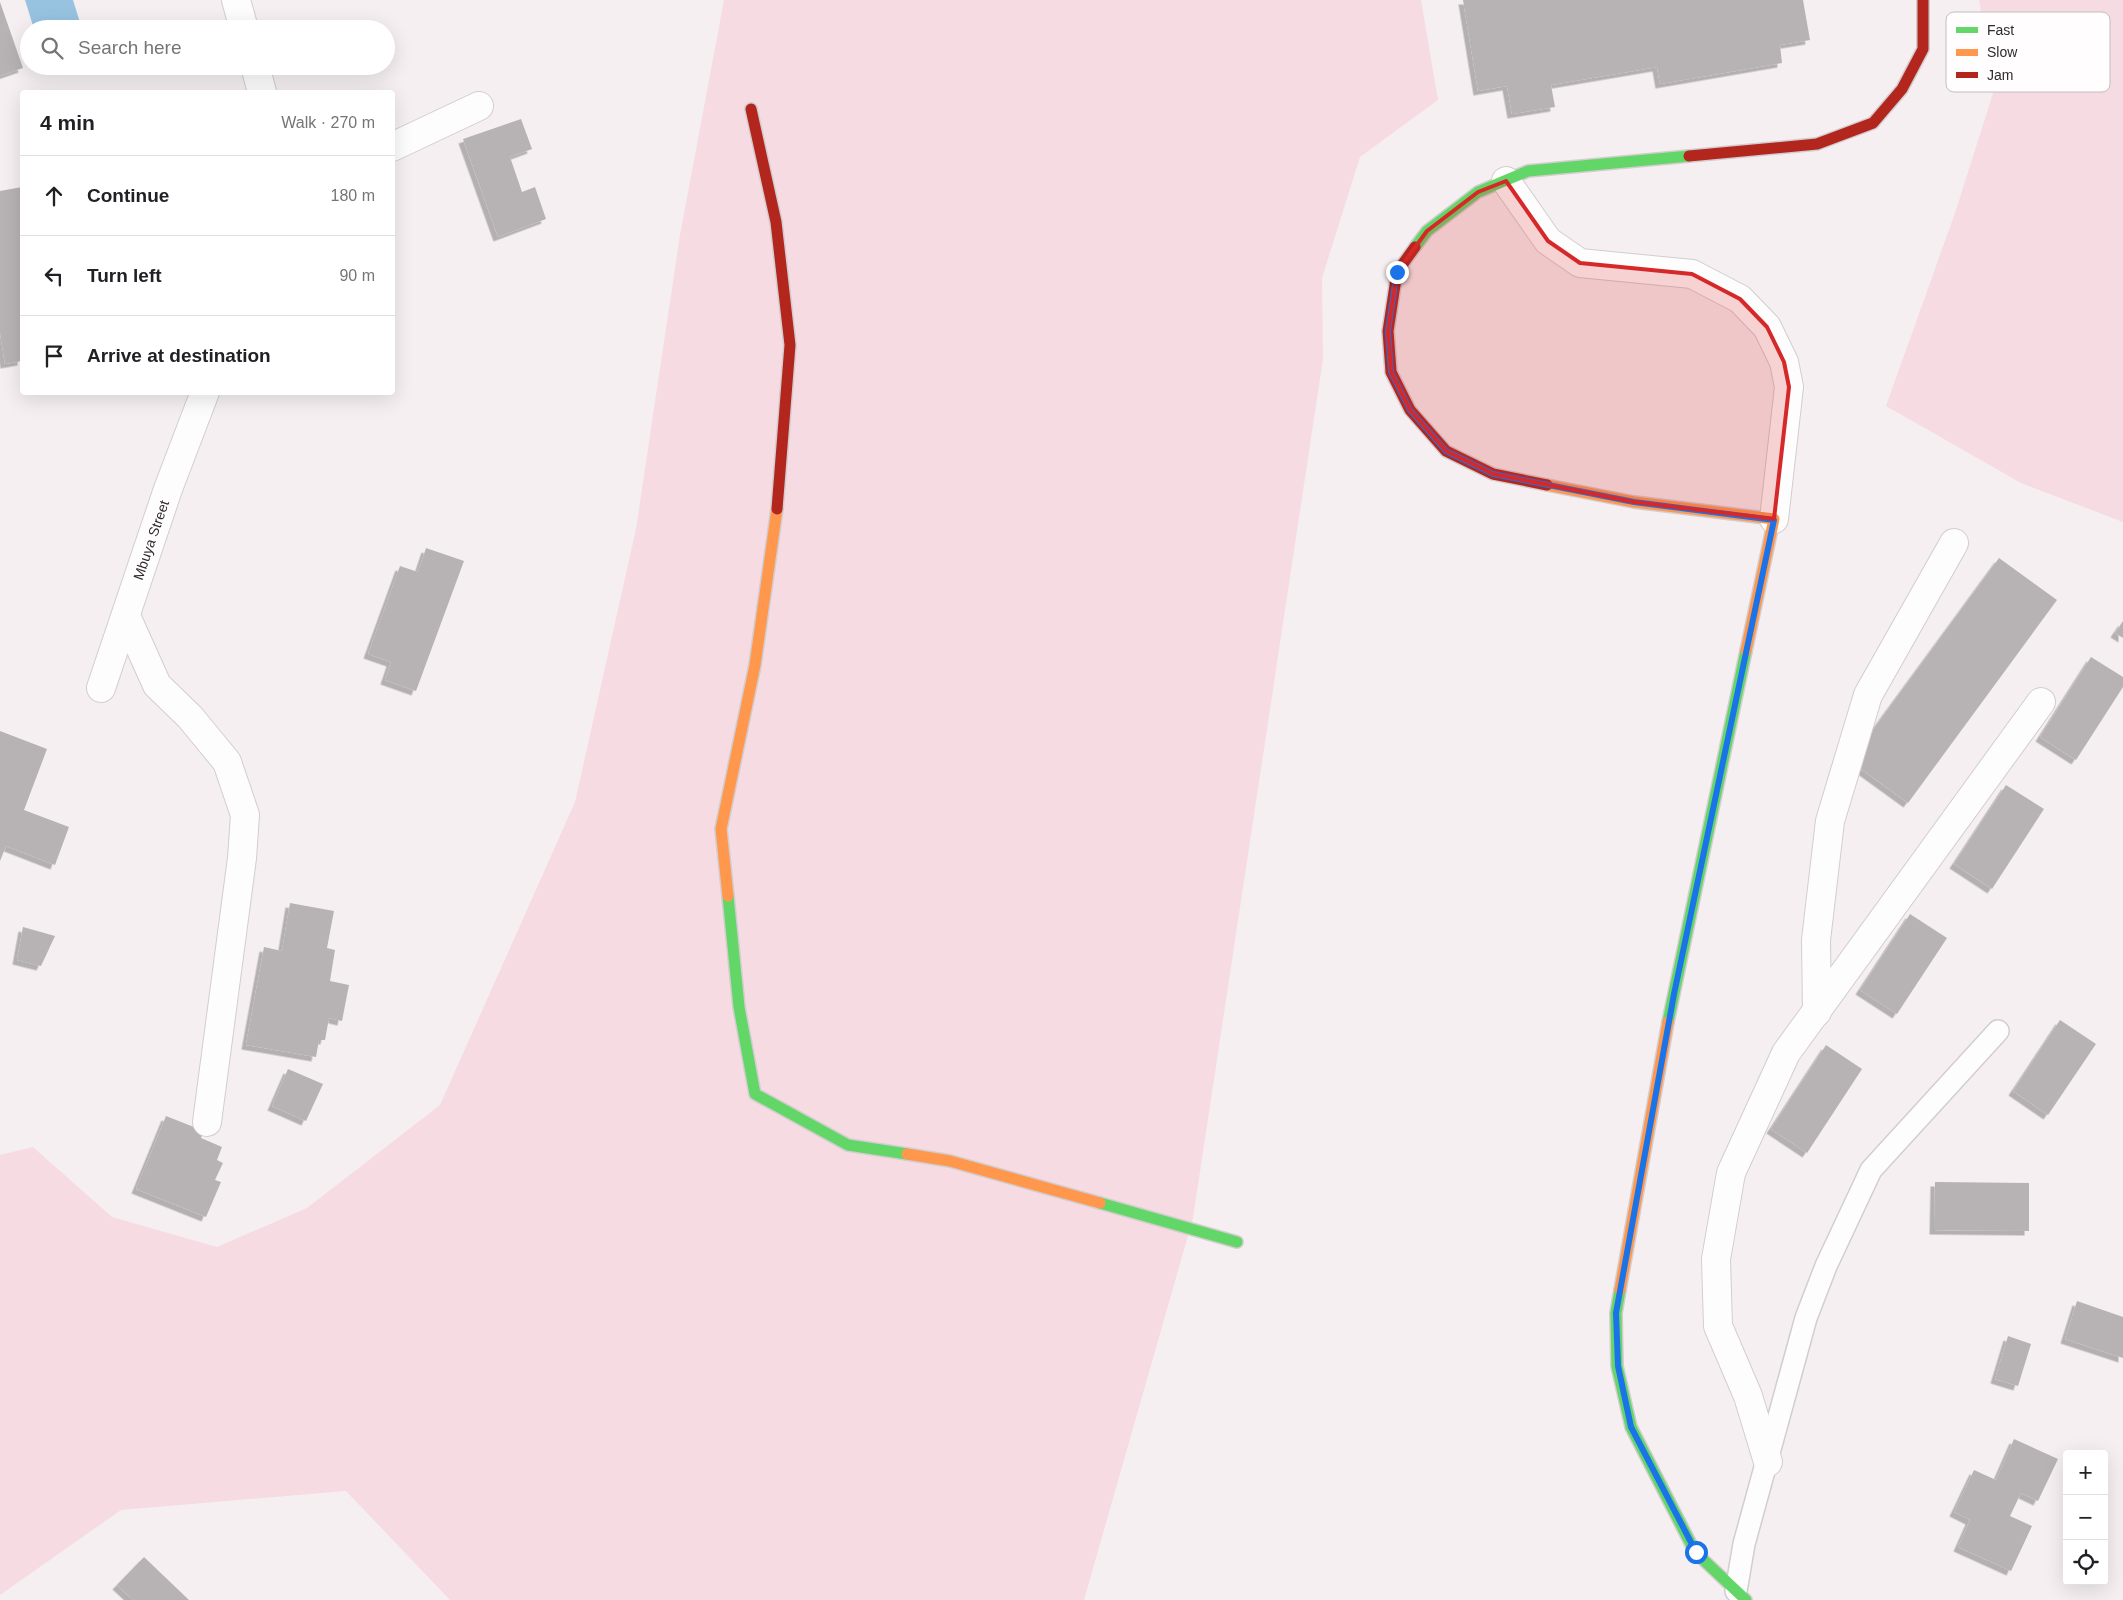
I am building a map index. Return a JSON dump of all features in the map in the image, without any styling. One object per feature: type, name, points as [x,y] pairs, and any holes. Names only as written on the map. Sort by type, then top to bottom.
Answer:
[{"type":"street","points":[[236,0],[242,20]]},
{"type":"street","points":[[1774,520],[1634,502],[1493,474],[1446,451],[1410,410],[1391,372],[1388,331],[1397,272],[1427,231],[1478,192],[1528,171],[1817,144],[1873,123],[1902,89],[1922,49],[1922,0]]},
{"type":"street","points":[[257,75],[261,90]]},
{"type":"street","points":[[395,146],[479,106]]},
{"type":"street","points":[[751,109],[776,222],[790,344],[780,486],[756,656],[721,829],[739,1008],[755,1094],[848,1145],[950,1161],[1237,1242]]},
{"type":"street","points":[[1506,181],[1548,241],[1580,262],[1692,274],[1740,299],[1767,326],[1784,362],[1789,387],[1774,520],[1672,1002],[1616,1313],[1618,1366],[1631,1427],[1696,1552],[1741,1595]]},
{"type":"street","name":"Mbuya Street","points":[[101,688],[168,489],[204,395]]},
{"type":"street","points":[[1817,1012],[1816,940],[1830,821],[1868,695],[1954,543]]},
{"type":"street","points":[[126,616],[157,685],[190,717],[227,762],[245,815],[242,858],[207,1122]]},
{"type":"street","points":[[1768,1462],[1748,1396],[1718,1326],[1716,1259],[1731,1173],[1786,1053],[2042,702]]},
{"type":"lane","points":[[1741,1595],[1744,1544],[1806,1318],[1826,1266],[1871,1170],[1998,1031]]},
{"type":"highlighted area","points":[[1506,181],[1548,241],[1580,263],[1692,274],[1740,299],[1767,327],[1784,362],[1789,387],[1774,519],[1634,502],[1493,474],[1446,451],[1410,410],[1391,372],[1388,331],[1397,272],[1427,231],[1478,192]]},
{"type":"shaded area","points":[[724,0],[1421,0],[1438,100],[1360,157],[1322,278],[1323,359],[1193,1218],[1084,1600],[450,1600],[346,1491],[121,1510],[0,1595],[0,1155],[33,1147],[112,1217],[217,1247],[307,1208],[440,1105],[575,802],[636,529],[680,235]]},
{"type":"shaded area","points":[[1979,0],[2123,0],[2123,522],[2021,483],[1886,406],[1955,213],[1993,92],[2110,92],[2110,12],[1981,12]]},
{"type":"water","points":[[25,0],[73,0],[79,20],[31,20]]},
{"type":"building","points":[[1463,0],[1803,0],[1810,40],[1780,45],[1782,63],[1660,84],[1657,67],[1551,85],[1555,107],[1512,114],[1507,86],[1478,91]]},
{"type":"building","points":[[0,2],[20,59],[20,69],[0,76]]},
{"type":"building","points":[[521,119],[532,149],[510,157],[522,192],[535,187],[546,219],[498,237],[463,139]]},
{"type":"building","points":[[20,187],[20,361],[5,364],[0,332],[0,191]]},
{"type":"building","points":[[426,548],[464,561],[416,691],[385,680],[391,662],[368,654],[400,566],[418,572]]},
{"type":"building","points":[[1999,558],[2057,600],[1908,803],[1850,761]]},
{"type":"building","points":[[2123,621],[2123,638],[2115,633]]},
{"type":"building","points":[[2091,657],[2123,677],[2123,687],[2076,760],[2040,737]]},
{"type":"building","points":[[0,731],[47,749],[24,810],[69,827],[55,865],[6,846],[0,861]]},
{"type":"building","points":[[2006,785],[2044,809],[1992,889],[1954,864]]},
{"type":"building","points":[[290,903],[334,911],[327,948],[335,950],[330,981],[349,985],[342,1021],[329,1018],[325,1040],[319,1040],[316,1057],[246,1045],[264,947],[282,951]]},
{"type":"building","points":[[1910,914],[1947,938],[1897,1014],[1860,990]]},
{"type":"building","points":[[23,927],[55,936],[41,966],[17,960]]},
{"type":"building","points":[[2060,1020],[2096,1044],[2048,1115],[2013,1091]]},
{"type":"building","points":[[1826,1045],[1862,1069],[1807,1153],[1771,1129]]},
{"type":"building","points":[[288,1069],[323,1084],[306,1121],[272,1106]]},
{"type":"building","points":[[166,1116],[204,1131],[201,1138],[222,1147],[217,1160],[223,1163],[215,1180],[221,1182],[206,1217],[136,1189]]},
{"type":"building","points":[[1935,1182],[2029,1183],[2029,1231],[1934,1230]]},
{"type":"building","points":[[2077,1301],[2123,1317],[2123,1358],[2065,1339]]},
{"type":"building","points":[[2008,1336],[2031,1344],[2018,1386],[1995,1379]]},
{"type":"building","points":[[2014,1439],[2058,1459],[2038,1501],[2021,1493],[2010,1516],[2032,1526],[2011,1571],[1958,1547],[1970,1520],[1954,1512],[1974,1470],[1996,1480]]},
{"type":"building","points":[[144,1557],[189,1600],[133,1600],[117,1585]]},
{"type":"traffic: fast","points":[[1415,247],[1427,231],[1478,192],[1528,171],[1689,156]]},
{"type":"traffic: fast","points":[[1668,1022],[1746,651]]},
{"type":"traffic: fast","points":[[728,896],[739,1007],[755,1094],[848,1145],[907,1154]]},
{"type":"traffic: fast","points":[[1100,1203],[1237,1242]]},
{"type":"traffic: fast","points":[[1620,1290],[1616,1313],[1617,1366],[1631,1427],[1695,1552],[1746,1600]]},
{"type":"traffic: slow","points":[[1547,485],[1634,502],[1774,519],[1746,651]]},
{"type":"traffic: slow","points":[[728,896],[721,829],[755,665],[777,509]]},
{"type":"traffic: slow","points":[[1620,1290],[1668,1022]]},
{"type":"traffic: slow","points":[[907,1154],[950,1161],[1100,1203]]},
{"type":"traffic: jam","points":[[1689,156],[1817,144],[1873,123],[1902,89],[1923,49],[1923,0]]},
{"type":"traffic: jam","points":[[751,109],[776,222],[790,345],[777,509]]},
{"type":"traffic: jam","points":[[1415,247],[1397,272],[1388,331],[1391,372],[1410,410],[1446,451],[1493,474],[1547,485]]},
{"type":"route","points":[[1397,272],[1388,331],[1391,372],[1410,410],[1446,451],[1493,474],[1634,502],[1774,520],[1674,994],[1616,1313],[1618,1366],[1631,1427],[1662,1490],[1696,1552]]}]
